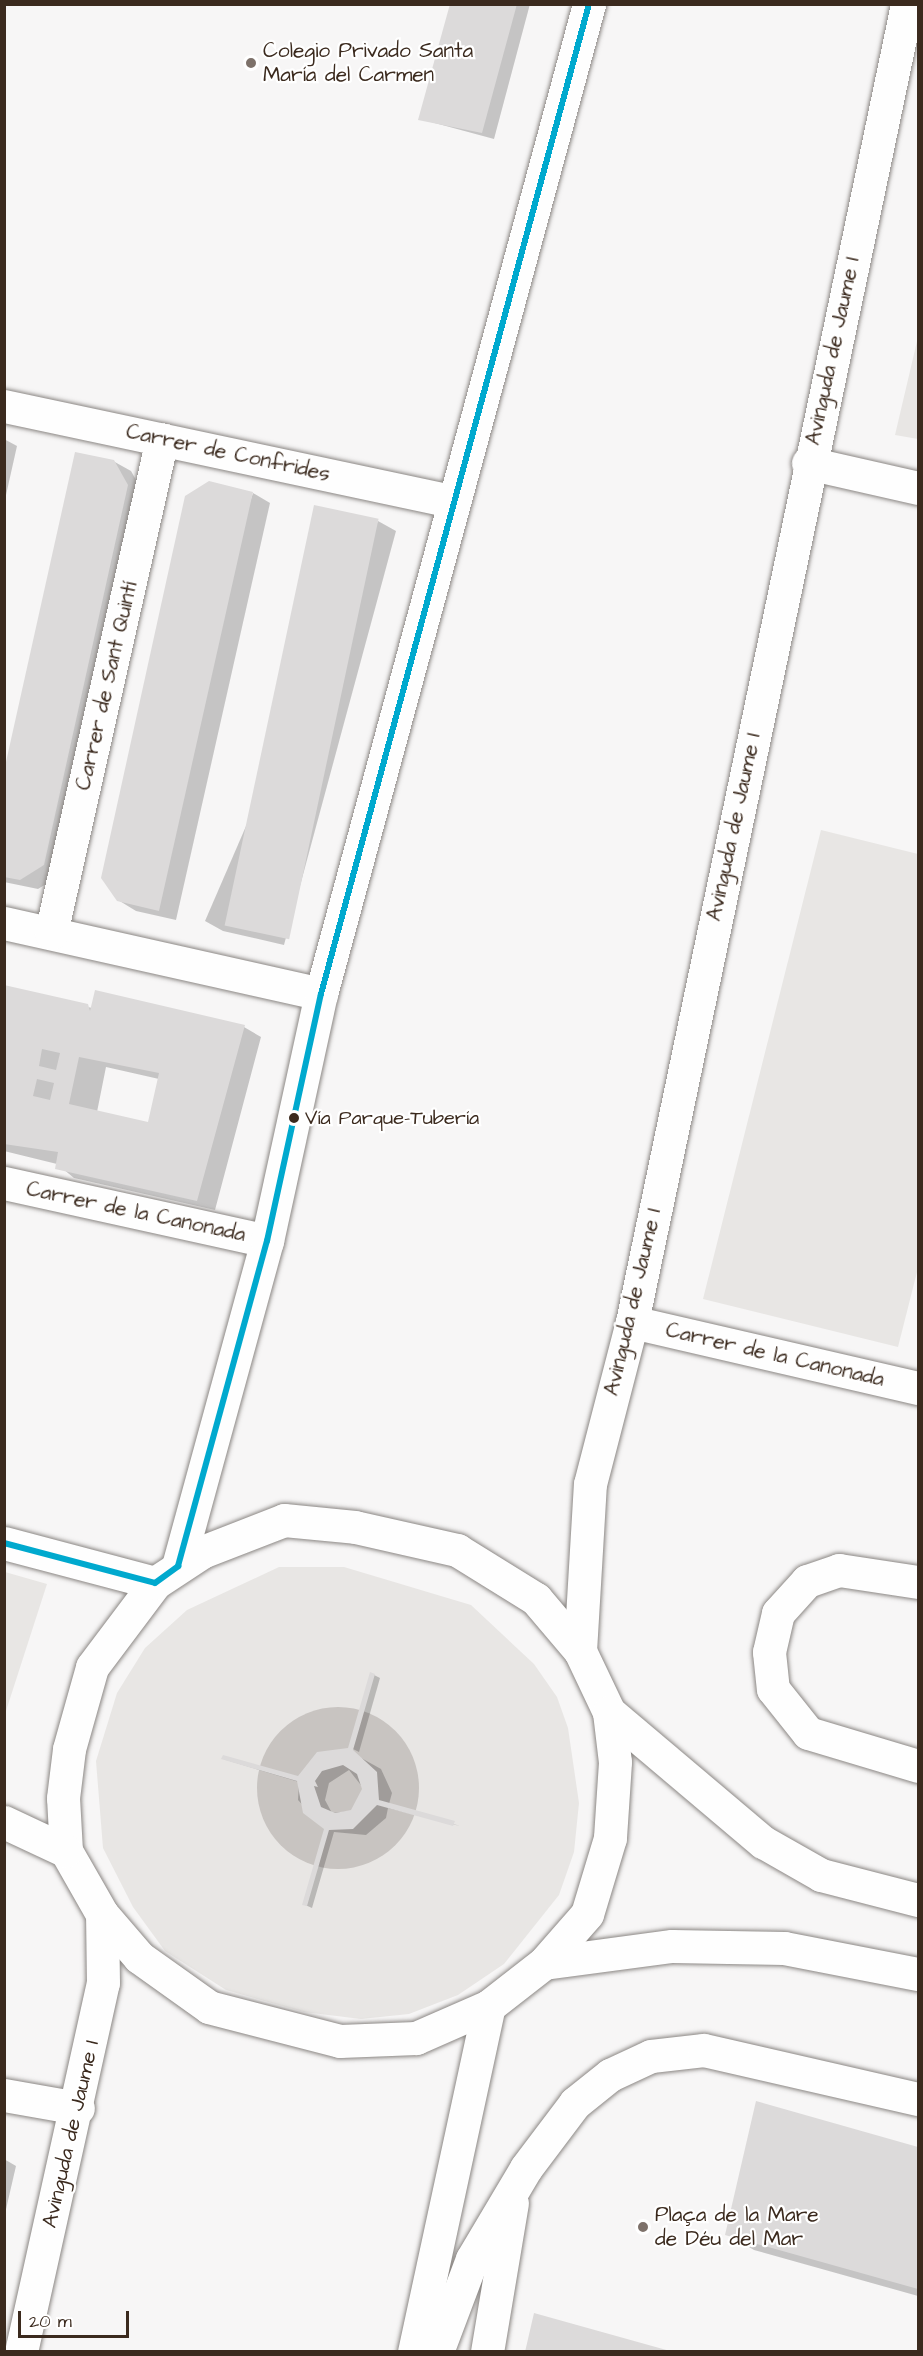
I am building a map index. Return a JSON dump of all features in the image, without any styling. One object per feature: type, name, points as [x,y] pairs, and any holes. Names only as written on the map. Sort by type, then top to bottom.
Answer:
[{"type":"main road","points":[[4,1543],[166,1574],[284,1520],[355,1527],[458,1550],[536,1599],[580,1651],[609,1712],[615,1762],[610,1838],[587,1914],[544,1963],[489,2006],[416,2038],[340,2041],[270,2026],[209,2007],[139,1957],[102,1914],[66,1851],[63,1798],[69,1749],[92,1667],[166,1574],[267,1241],[321,994],[452,501],[589,4]]},
{"type":"main road","name":"Avinguda de Jaume I","points":[[580,1651],[590,1484],[632,1322],[808,463],[907,4]]},
{"type":"main road","name":"Carrer de Confrides","points":[[4,406],[452,501]]},
{"type":"main road","name":"Carrer de Sant Quintí","points":[[51,933],[162,439]]},
{"type":"main road","points":[[808,463],[918,488]]},
{"type":"main road","points":[[4,923],[321,994]]},
{"type":"main road","name":"Carrer de la Canonada","points":[[4,1183],[267,1241]]},
{"type":"main road","name":"Carrer de la Canonada","points":[[632,1322],[918,1388]]},
{"type":"main road","points":[[918,1582],[839,1570],[807,1581],[778,1613],[770,1652],[772,1689],[808,1733],[918,1766]]},
{"type":"main road","points":[[609,1712],[763,1842],[821,1875],[918,1900]]},
{"type":"main road","points":[[4,1822],[66,1851]]},
{"type":"main road","name":"Avinguda de Jaume I","points":[[21,2352],[78,2108],[103,1983],[102,1914]]},
{"type":"main road","points":[[544,1963],[672,1946],[783,1948],[918,1974]]},
{"type":"main road","points":[[414,2352],[489,2006]]},
{"type":"main road","points":[[437,2352],[472,2259],[513,2198],[526,2168],[575,2103],[610,2075],[651,2056],[704,2050],[738,2055],[918,2099]]},
{"type":"main road","points":[[4,2095],[78,2108]]},
{"type":"main road","points":[[487,2352],[506,2263],[513,2198]]},
{"type":"shaded area","points":[[918,337],[918,439],[895,435]]},
{"type":"shaded area","points":[[821,830],[918,854],[918,1268],[898,1347],[703,1299]]},
{"type":"shaded area","points":[[279,1567],[344,1567],[471,1605],[534,1664],[557,1697],[568,1728],[579,1803],[574,1852],[559,1895],[504,1964],[458,1995],[409,2014],[361,2019],[304,2012],[226,1990],[165,1951],[133,1907],[103,1848],[96,1761],[117,1693],[145,1648],[187,1610]]},
{"type":"shaded area","points":[[4,1572],[47,1584],[5,1714]]},
{"type":"shaded area","points":[[338,1707],[369,1713],[395,1731],[413,1757],[419,1788],[413,1819],[395,1845],[369,1863],[338,1869],[307,1863],[281,1845],[263,1819],[257,1788],[263,1757],[281,1731],[307,1713]]},
{"type":"building","points":[[450,4],[517,4],[482,133],[418,120]]},
{"type":"building","points":[[75,452],[114,460],[128,485],[44,865],[20,880],[4,877],[4,771]]},
{"type":"building","points":[[209,481],[253,492],[159,911],[117,901],[101,878],[185,496]]},
{"type":"building","points":[[314,505],[379,519],[289,939],[225,926]]},
{"type":"building","points":[[4,985],[88,1004],[90,1011],[95,990],[245,1025],[197,1201],[55,1169],[58,1152],[4,1144]],"holes":[[[42,1049],[60,1053],[56,1070],[39,1066]],[[79,1057],[159,1073],[148,1122],[69,1104]],[[37,1079],[54,1083],[50,1100],[33,1096]]]},
{"type":"building","points":[[370,1672],[375,1674],[353,1750],[377,1772],[379,1800],[455,1821],[453,1826],[377,1805],[353,1829],[329,1830],[307,1906],[302,1905],[324,1829],[303,1813],[297,1781],[221,1759],[223,1755],[298,1776],[317,1752],[348,1748]],"holes":[[[343,1765],[357,1774],[362,1789],[351,1810],[335,1813],[321,1807],[314,1786],[318,1787],[315,1781],[322,1771]]]},
{"type":"building","points":[[756,2101],[918,2147],[918,2289],[725,2235]]},
{"type":"building","points":[[534,2313],[670,2351],[525,2352]]},
{"type":"transit line","points":[[4,1543],[155,1583],[178,1566],[267,1241],[321,994],[589,4]]},
{"type":"place","name":"Colegio Privado Santa María del Carmen","points":[[251,63]]},
{"type":"place","name":"Vía Parque-Tubería","points":[[294,1118]]},
{"type":"place","name":"Plaça de la Mare de Déu del Mar","points":[[643,2227]]}]
